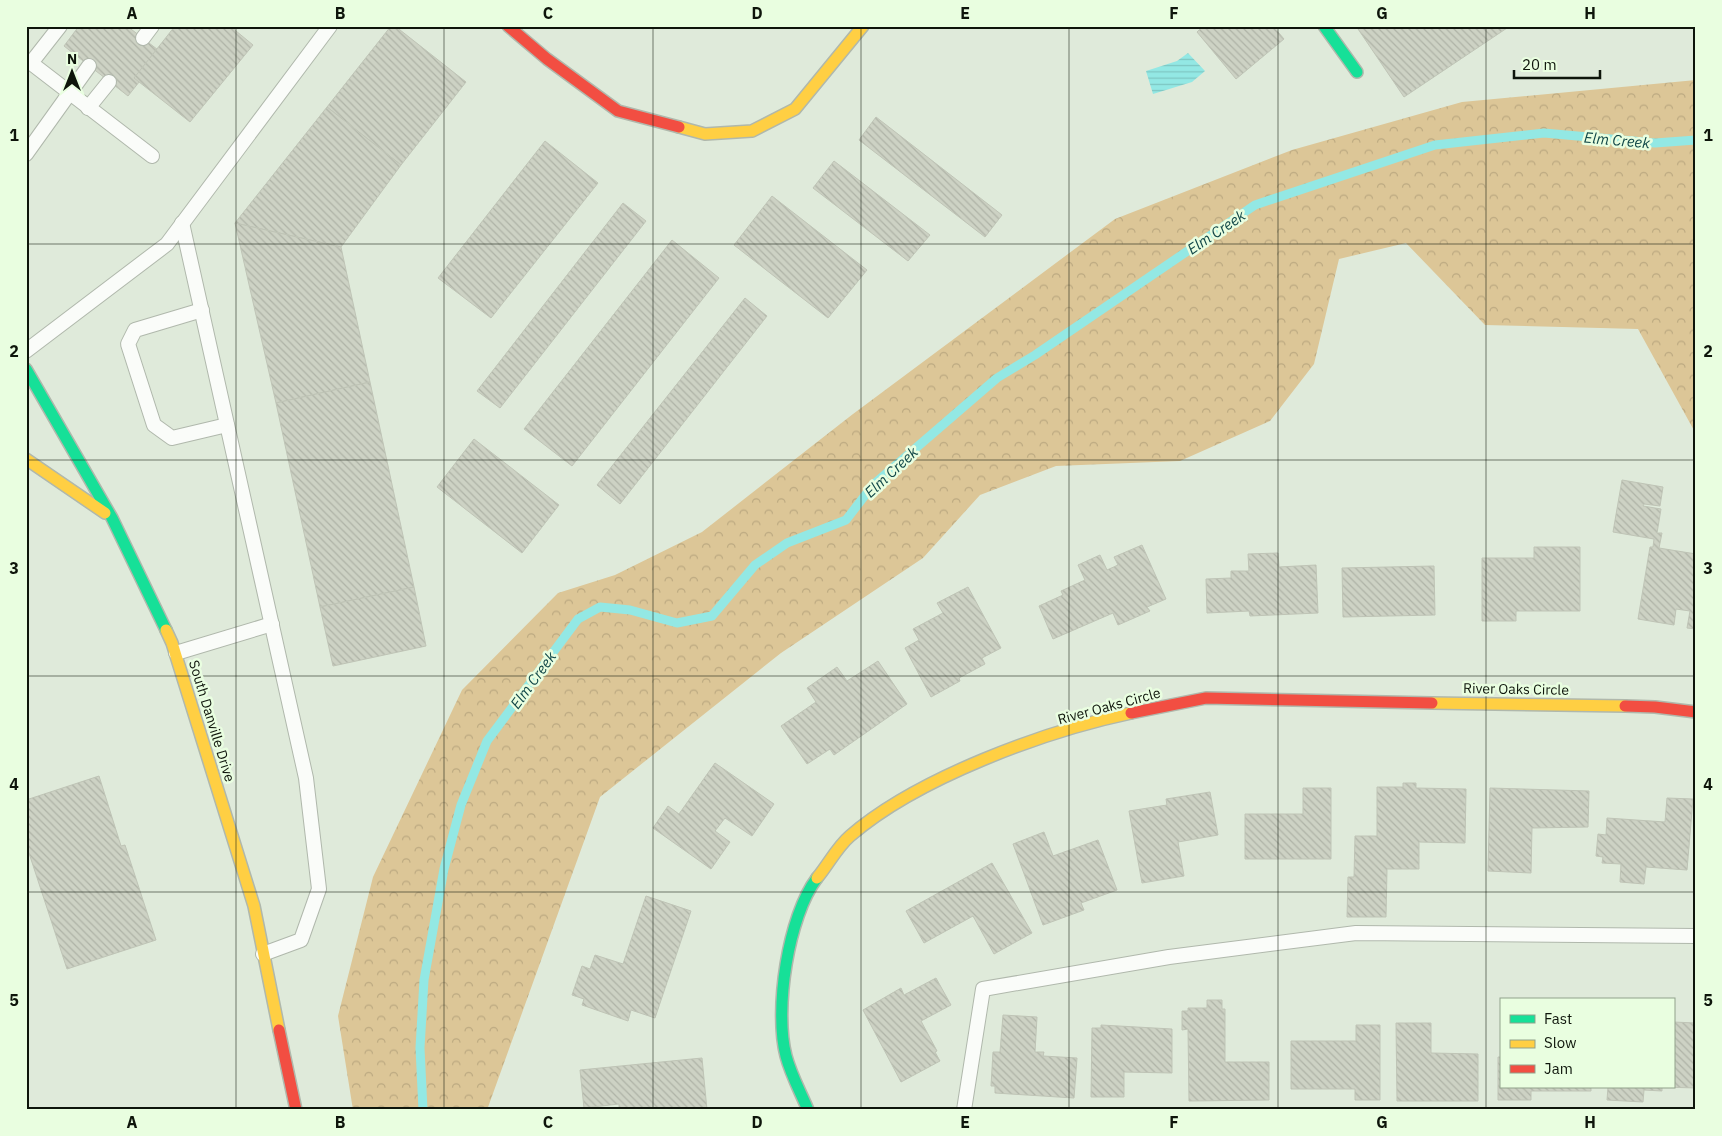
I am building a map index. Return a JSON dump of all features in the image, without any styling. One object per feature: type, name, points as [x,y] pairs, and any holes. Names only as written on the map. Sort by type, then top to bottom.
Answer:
[{"type":"street","points":[[508,26],[618,111],[705,134],[752,131],[795,109],[863,26]]},
{"type":"street","points":[[1324,26],[1357,72]]},
{"type":"street","name":"South Danville Drive","points":[[26,369],[112,518],[176,653],[254,906],[296,1110]]},
{"type":"street","points":[[26,459],[112,518]]},
{"type":"street","name":"River Oaks Circle","points":[[808,1110],[786,1056],[781,993],[791,942],[810,888],[850,837],[910,793],[1017,747],[1114,717],[1206,698],[1655,707],[1696,712]]},
{"type":"lane","points":[[60,26],[31,63],[152,156]]},
{"type":"lane","points":[[142,38],[152,26]]},
{"type":"lane","points":[[26,351],[167,244],[330,26]]},
{"type":"lane","points":[[26,154],[89,66]]},
{"type":"lane","points":[[88,108],[109,82]]},
{"type":"lane","points":[[182,224],[306,778],[319,889],[301,940],[263,954]]},
{"type":"lane","points":[[202,310],[135,330],[128,344],[154,425],[172,438],[227,425]]},
{"type":"lane","points":[[176,653],[272,624]]},
{"type":"lane","points":[[964,1110],[982,989],[1169,957],[1356,933],[1696,936]]},
{"type":"green space","points":[[1696,80],[1696,434],[1638,329],[1485,325],[1406,243],[1339,259],[1314,364],[1270,421],[1180,461],[1056,466],[980,495],[923,558],[781,653],[600,797],[487,1110],[353,1110],[338,1016],[373,877],[462,690],[558,593],[615,575],[702,532],[853,414],[1115,219],[1292,150],[1462,102]]},
{"type":"water","points":[[1188,53],[1205,71],[1192,82],[1153,94],[1146,71],[1177,61]]},
{"type":"building","points":[[79,26],[127,26],[162,53],[128,96],[64,46]]},
{"type":"building","points":[[175,26],[230,26],[253,45],[190,122],[134,78]]},
{"type":"building","points":[[391,26],[395,26],[466,82],[401,165],[327,107]]},
{"type":"building","points":[[1203,26],[1273,26],[1284,39],[1236,79],[1197,32]]},
{"type":"building","points":[[1356,26],[1510,26],[1404,97]]},
{"type":"building","points":[[327,107],[401,165],[341,247],[235,223]]},
{"type":"building","points":[[876,117],[1002,215],[985,237],[859,140]]},
{"type":"building","points":[[545,141],[598,183],[491,318],[438,278]]},
{"type":"building","points":[[834,161],[930,235],[908,261],[813,188]]},
{"type":"building","points":[[772,196],[867,270],[828,318],[734,245]]},
{"type":"building","points":[[623,203],[646,221],[500,408],[477,391]]},
{"type":"building","points":[[235,223],[341,247],[370,382],[276,403]]},
{"type":"building","points":[[672,240],[719,278],[572,466],[524,429]]},
{"type":"building","points":[[745,298],[767,316],[620,504],[597,485]]},
{"type":"building","points":[[370,382],[414,587],[320,607],[276,403]]},
{"type":"building","points":[[474,439],[559,505],[522,553],[437,487]]},
{"type":"building","points":[[1622,480],[1663,487],[1660,506],[1644,504],[1643,506],[1661,509],[1657,533],[1662,533],[1659,548],[1696,554],[1696,629],[1687,628],[1690,611],[1676,609],[1674,625],[1638,619],[1650,547],[1653,547],[1654,539],[1613,532]]},
{"type":"building","points":[[1142,545],[1166,599],[1147,607],[1150,611],[1118,625],[1113,613],[1053,639],[1039,606],[1063,595],[1061,591],[1085,580],[1078,565],[1100,555],[1107,570],[1118,565],[1114,557]]},
{"type":"building","points":[[1534,547],[1580,547],[1580,611],[1516,611],[1516,621],[1482,621],[1482,558],[1534,558]]},
{"type":"building","points":[[1278,553],[1279,567],[1316,565],[1318,613],[1250,616],[1249,611],[1207,613],[1206,579],[1231,578],[1231,571],[1249,571],[1248,554]]},
{"type":"building","points":[[1434,566],[1435,615],[1343,617],[1342,568]]},
{"type":"building","points":[[414,587],[426,646],[333,666],[320,607]]},
{"type":"building","points":[[968,587],[1001,648],[982,658],[985,664],[959,678],[960,681],[931,697],[905,648],[919,640],[913,629],[943,613],[937,603]]},
{"type":"building","points":[[878,661],[907,704],[834,755],[830,749],[807,764],[781,726],[816,702],[807,688],[837,667],[847,681]]},
{"type":"building","points":[[715,763],[774,804],[752,836],[725,818],[715,831],[730,842],[711,869],[653,828],[668,806],[679,814]]},
{"type":"building","points":[[99,776],[121,846],[125,845],[156,940],[67,969],[26,844],[26,800]]},
{"type":"building","points":[[1403,783],[1416,783],[1416,788],[1466,789],[1465,843],[1419,842],[1419,869],[1387,869],[1386,917],[1347,917],[1348,877],[1354,877],[1355,836],[1377,836],[1377,787],[1403,787]]},
{"type":"building","points":[[1303,788],[1331,788],[1331,859],[1245,859],[1245,814],[1303,814]]},
{"type":"building","points":[[1490,788],[1589,791],[1588,827],[1532,828],[1531,873],[1488,871]]},
{"type":"building","points":[[1210,792],[1218,835],[1178,842],[1184,876],[1142,883],[1129,811],[1167,805],[1166,799]]},
{"type":"building","points":[[1667,798],[1693,799],[1687,870],[1646,867],[1644,884],[1620,882],[1621,864],[1602,863],[1603,857],[1596,856],[1598,834],[1606,835],[1607,818],[1665,822]]},
{"type":"building","points":[[1044,832],[1053,856],[1098,840],[1117,890],[1081,903],[1084,910],[1043,925],[1013,844]]},
{"type":"building","points":[[992,863],[1032,933],[994,954],[973,916],[924,943],[906,911]]},
{"type":"building","points":[[646,896],[691,911],[655,1018],[631,1010],[628,1021],[582,1005],[584,999],[572,995],[582,966],[590,969],[595,955],[623,964]]},
{"type":"building","points":[[936,978],[951,1005],[921,1021],[937,1051],[935,1052],[940,1061],[901,1082],[863,1010],[901,988],[904,995]]},
{"type":"building","points":[[1207,1000],[1222,1000],[1222,1009],[1225,1009],[1225,1062],[1269,1062],[1269,1100],[1189,1101],[1188,1029],[1182,1030],[1182,1011],[1188,1011],[1188,1008],[1207,1008]]},
{"type":"building","points":[[1003,1015],[1037,1017],[1035,1052],[1044,1052],[1043,1056],[1077,1058],[1074,1098],[995,1093],[995,1086],[991,1086],[993,1052],[1000,1052]]},
{"type":"building","points":[[1674,1022],[1696,1023],[1696,1088],[1674,1087]]},
{"type":"building","points":[[1396,1023],[1431,1023],[1431,1053],[1478,1054],[1478,1101],[1397,1101]]},
{"type":"building","points":[[1101,1025],[1172,1029],[1172,1073],[1124,1072],[1124,1097],[1091,1097],[1092,1028],[1101,1028]]},
{"type":"building","points":[[1356,1025],[1380,1025],[1380,1100],[1355,1100],[1355,1089],[1291,1089],[1291,1041],[1356,1041]]},
{"type":"building","points":[[1498,1057],[1500,1057],[1500,1088],[1591,1088],[1591,1091],[1531,1091],[1531,1100],[1498,1100]]},
{"type":"building","points":[[702,1058],[707,1110],[619,1110],[619,1104],[584,1108],[580,1070]]},
{"type":"building","points":[[1608,1088],[1662,1088],[1662,1091],[1644,1090],[1643,1102],[1607,1100]]},
{"type":"waterway","name":"Elm Creek","points":[[423,1110],[420,1048],[424,980],[444,869],[461,805],[487,741],[578,619],[600,607],[630,610],[677,623],[712,616],[755,565],[787,543],[846,520],[873,485],[997,378],[1035,355],[1255,205],[1435,145],[1544,133],[1655,143],[1696,140]]},
{"type":"traffic: fast","points":[[1324,26],[1357,72]]},
{"type":"traffic: fast","points":[[26,369],[112,518],[166,630]]},
{"type":"traffic: fast","points":[[808,1110],[786,1056],[782,1014],[783,989],[791,939],[798,915],[817,878]]},
{"type":"traffic: slow","points":[[679,127],[705,134],[752,131],[795,109],[863,26]]},
{"type":"traffic: slow","points":[[26,459],[105,513]]},
{"type":"traffic: slow","points":[[166,630],[172,643],[254,906],[279,1030]]},
{"type":"traffic: slow","points":[[1432,703],[1625,706]]},
{"type":"traffic: slow","points":[[817,878],[841,845],[850,836],[878,815],[946,776],[983,759],[1060,732],[1131,713]]},
{"type":"traffic: jam","points":[[508,26],[547,59],[618,111],[679,127]]},
{"type":"traffic: jam","points":[[1131,713],[1206,698],[1432,703]]},
{"type":"traffic: jam","points":[[1625,706],[1655,707],[1696,712]]},
{"type":"traffic: jam","points":[[279,1030],[296,1110]]}]
